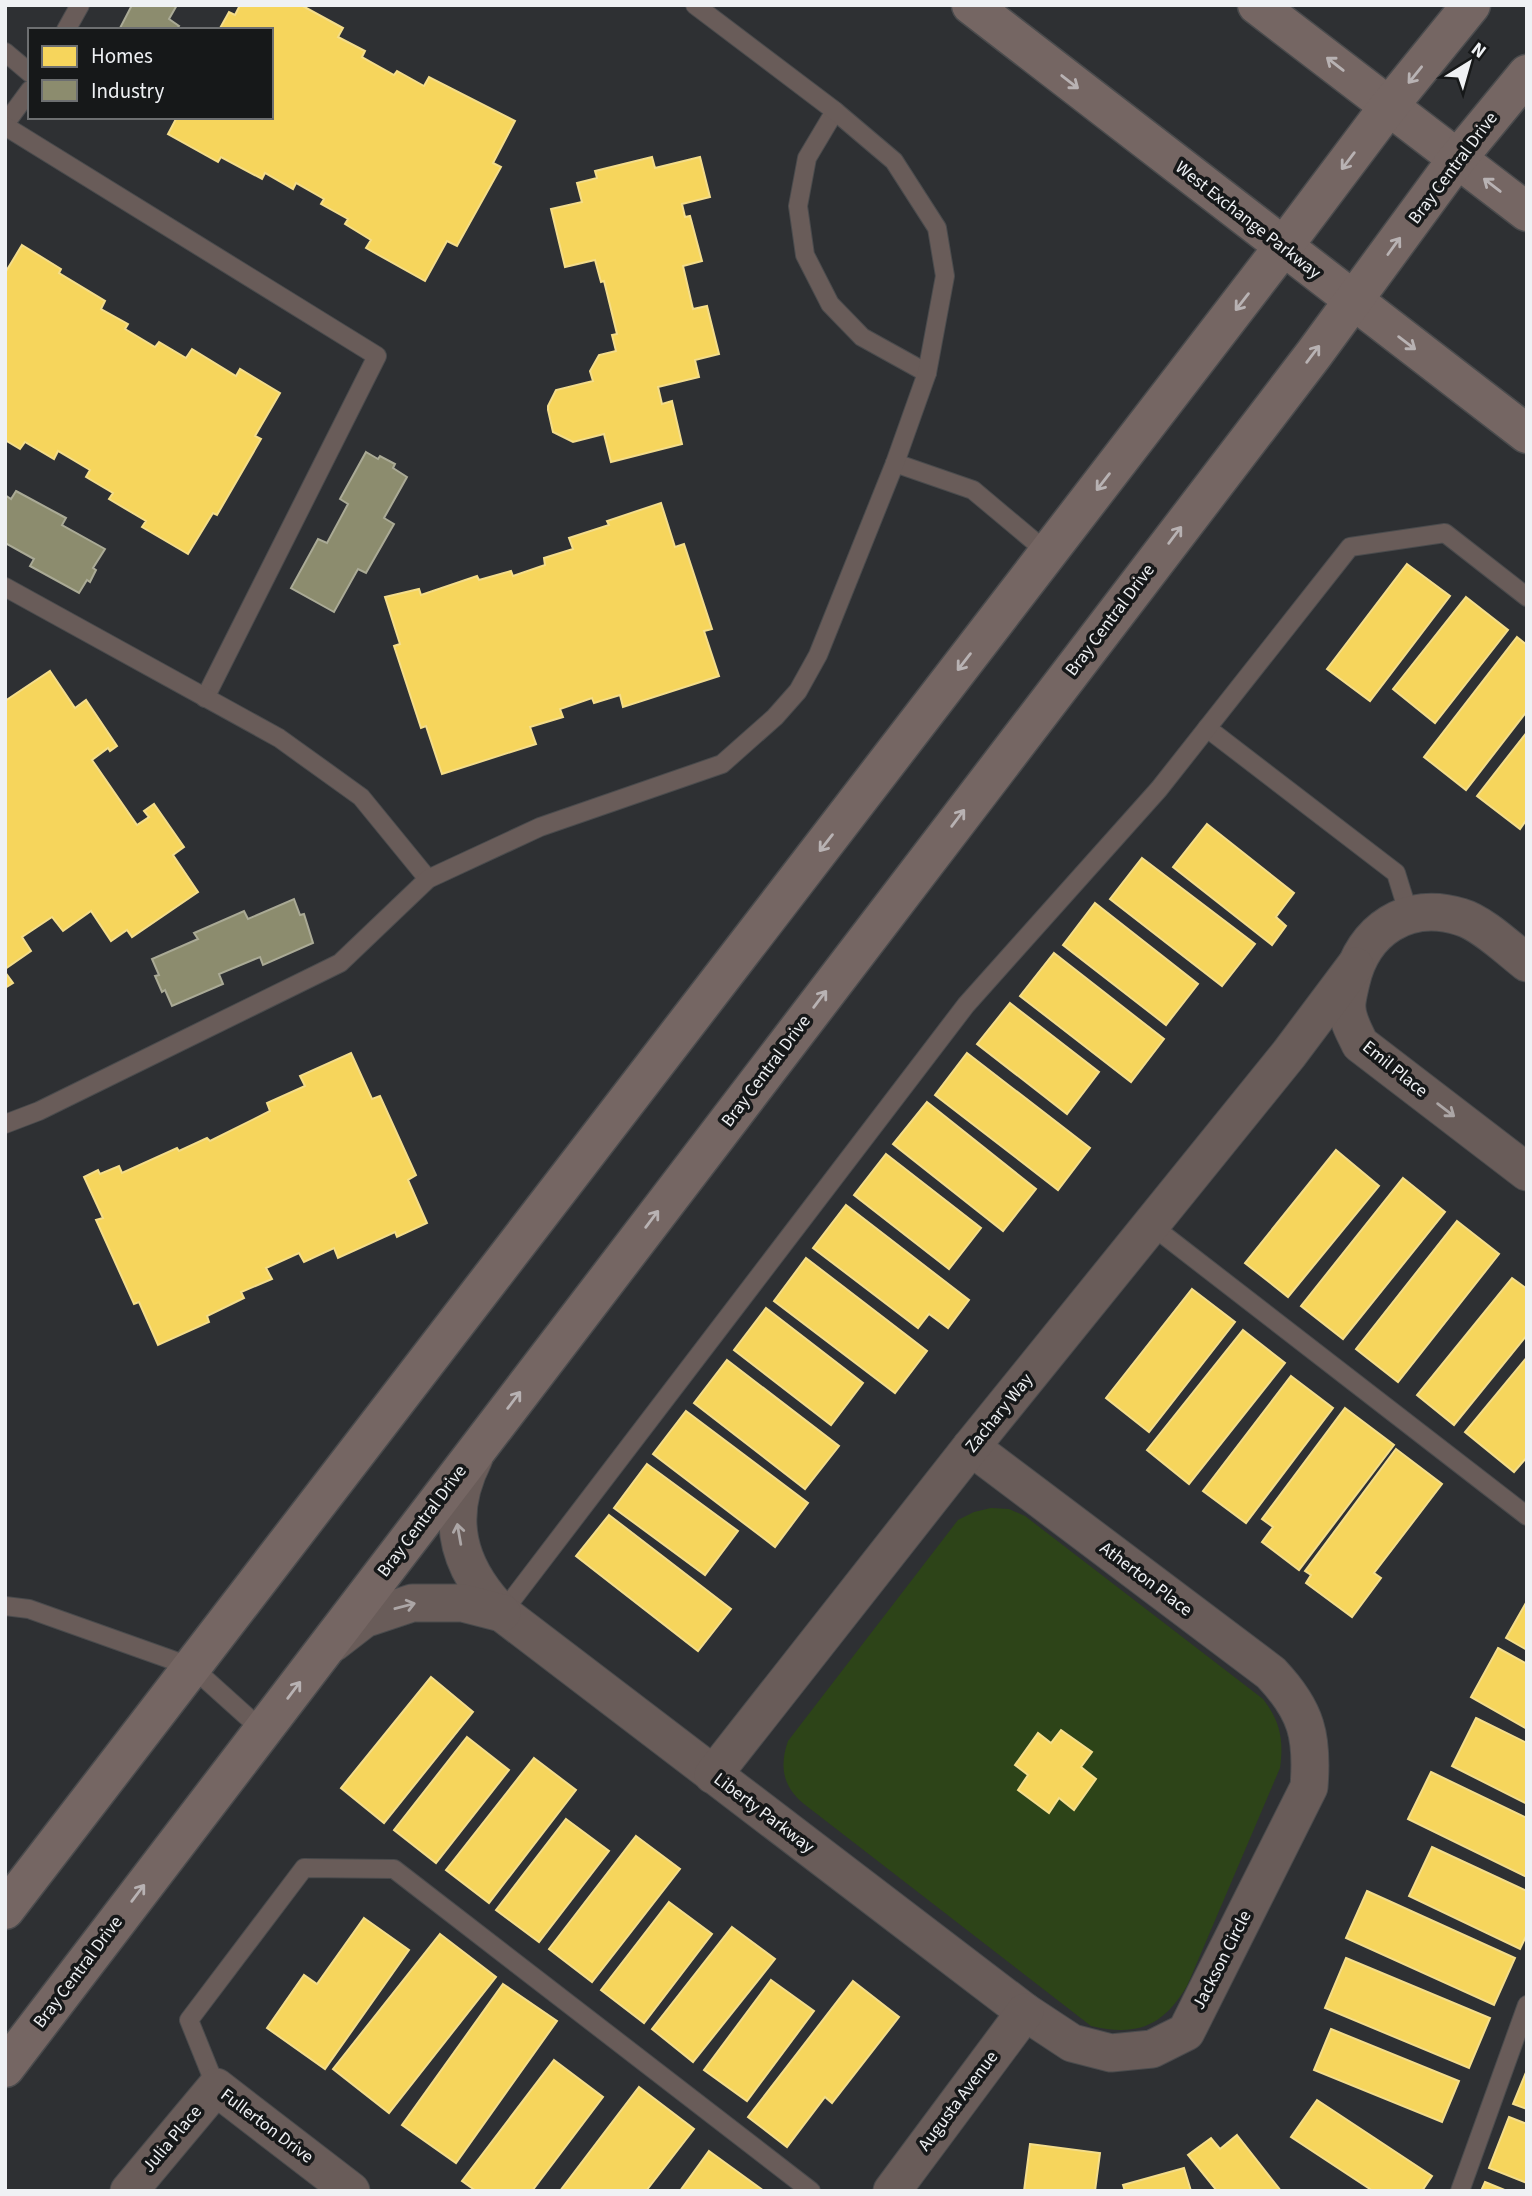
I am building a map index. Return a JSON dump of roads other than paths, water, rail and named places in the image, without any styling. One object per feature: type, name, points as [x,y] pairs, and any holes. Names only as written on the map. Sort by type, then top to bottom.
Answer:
[{"type":"street","name":"West Exchange Parkway","points":[[971,5],[1527,434]]},
{"type":"street","points":[[1257,5],[1527,212]]},
{"type":"street","points":[[5,1910],[1048,554],[1389,106],[1471,5]]},
{"type":"street","name":"Bray Central Drive","points":[[5,2068],[1353,301],[1457,159],[1527,74]]},
{"type":"street","name":"Emil Place","points":[[1527,963],[1463,917],[1437,912],[1409,915],[1386,926],[1367,943],[1354,966],[1346,1007],[1360,1044],[1527,1172]]},
{"type":"street","name":"Zachary Way","points":[[713,1774],[971,1447],[1289,1054],[1354,966]]},
{"type":"street","points":[[1289,1054],[1357,1036]]},
{"type":"street","name":"Liberty Parkway","points":[[480,1445],[462,1480],[457,1519],[464,1558],[482,1592],[502,1613],[1025,2011]]},
{"type":"street","name":"Atherton Place","points":[[971,1447],[1271,1673],[1290,1693],[1306,1725]]},
{"type":"street","name":"Liberty Parkway","points":[[325,1649],[364,1619],[412,1603],[463,1603],[502,1613]]},
{"type":"street","name":"Jackson Circle","points":[[1025,2011],[1072,2043],[1111,2053],[1152,2049],[1186,2032],[1308,1787],[1311,1755],[1306,1725]]},
{"type":"street","name":"Augusta Avenue","points":[[892,2191],[1025,2011]]},
{"type":"street","name":"Julia Place","points":[[129,2191],[216,2087]]},
{"type":"street","name":"Fullerton Drive","points":[[216,2087],[351,2191]]},
{"type":"lane","points":[[67,28],[80,5]]},
{"type":"lane","points":[[5,1125],[39,1111],[340,963],[428,879],[540,827],[722,764],[775,717],[797,691],[818,655],[895,463],[927,373],[945,276],[937,229],[894,161],[835,111],[695,5]]},
{"type":"lane","points":[[5,52],[28,71]]},
{"type":"lane","points":[[28,93],[5,125],[377,356],[205,698]]},
{"type":"lane","points":[[835,111],[807,158],[799,206],[805,255],[830,304],[862,337],[927,373]]},
{"type":"lane","points":[[895,463],[972,490],[1048,554]]},
{"type":"lane","points":[[502,1613],[966,1005],[1159,789],[1350,547],[1445,533],[1527,597]]},
{"type":"lane","points":[[5,587],[279,738],[360,797],[428,879]]},
{"type":"lane","points":[[1207,728],[1396,873],[1409,915]]},
{"type":"lane","points":[[1151,1225],[1527,1516]]},
{"type":"lane","points":[[5,1606],[29,1609],[191,1667],[262,1730]]},
{"type":"lane","points":[[216,2087],[189,2020],[304,1868],[394,1869],[811,2191]]},
{"type":"lane","points":[[1460,2191],[1527,2006]]}]
